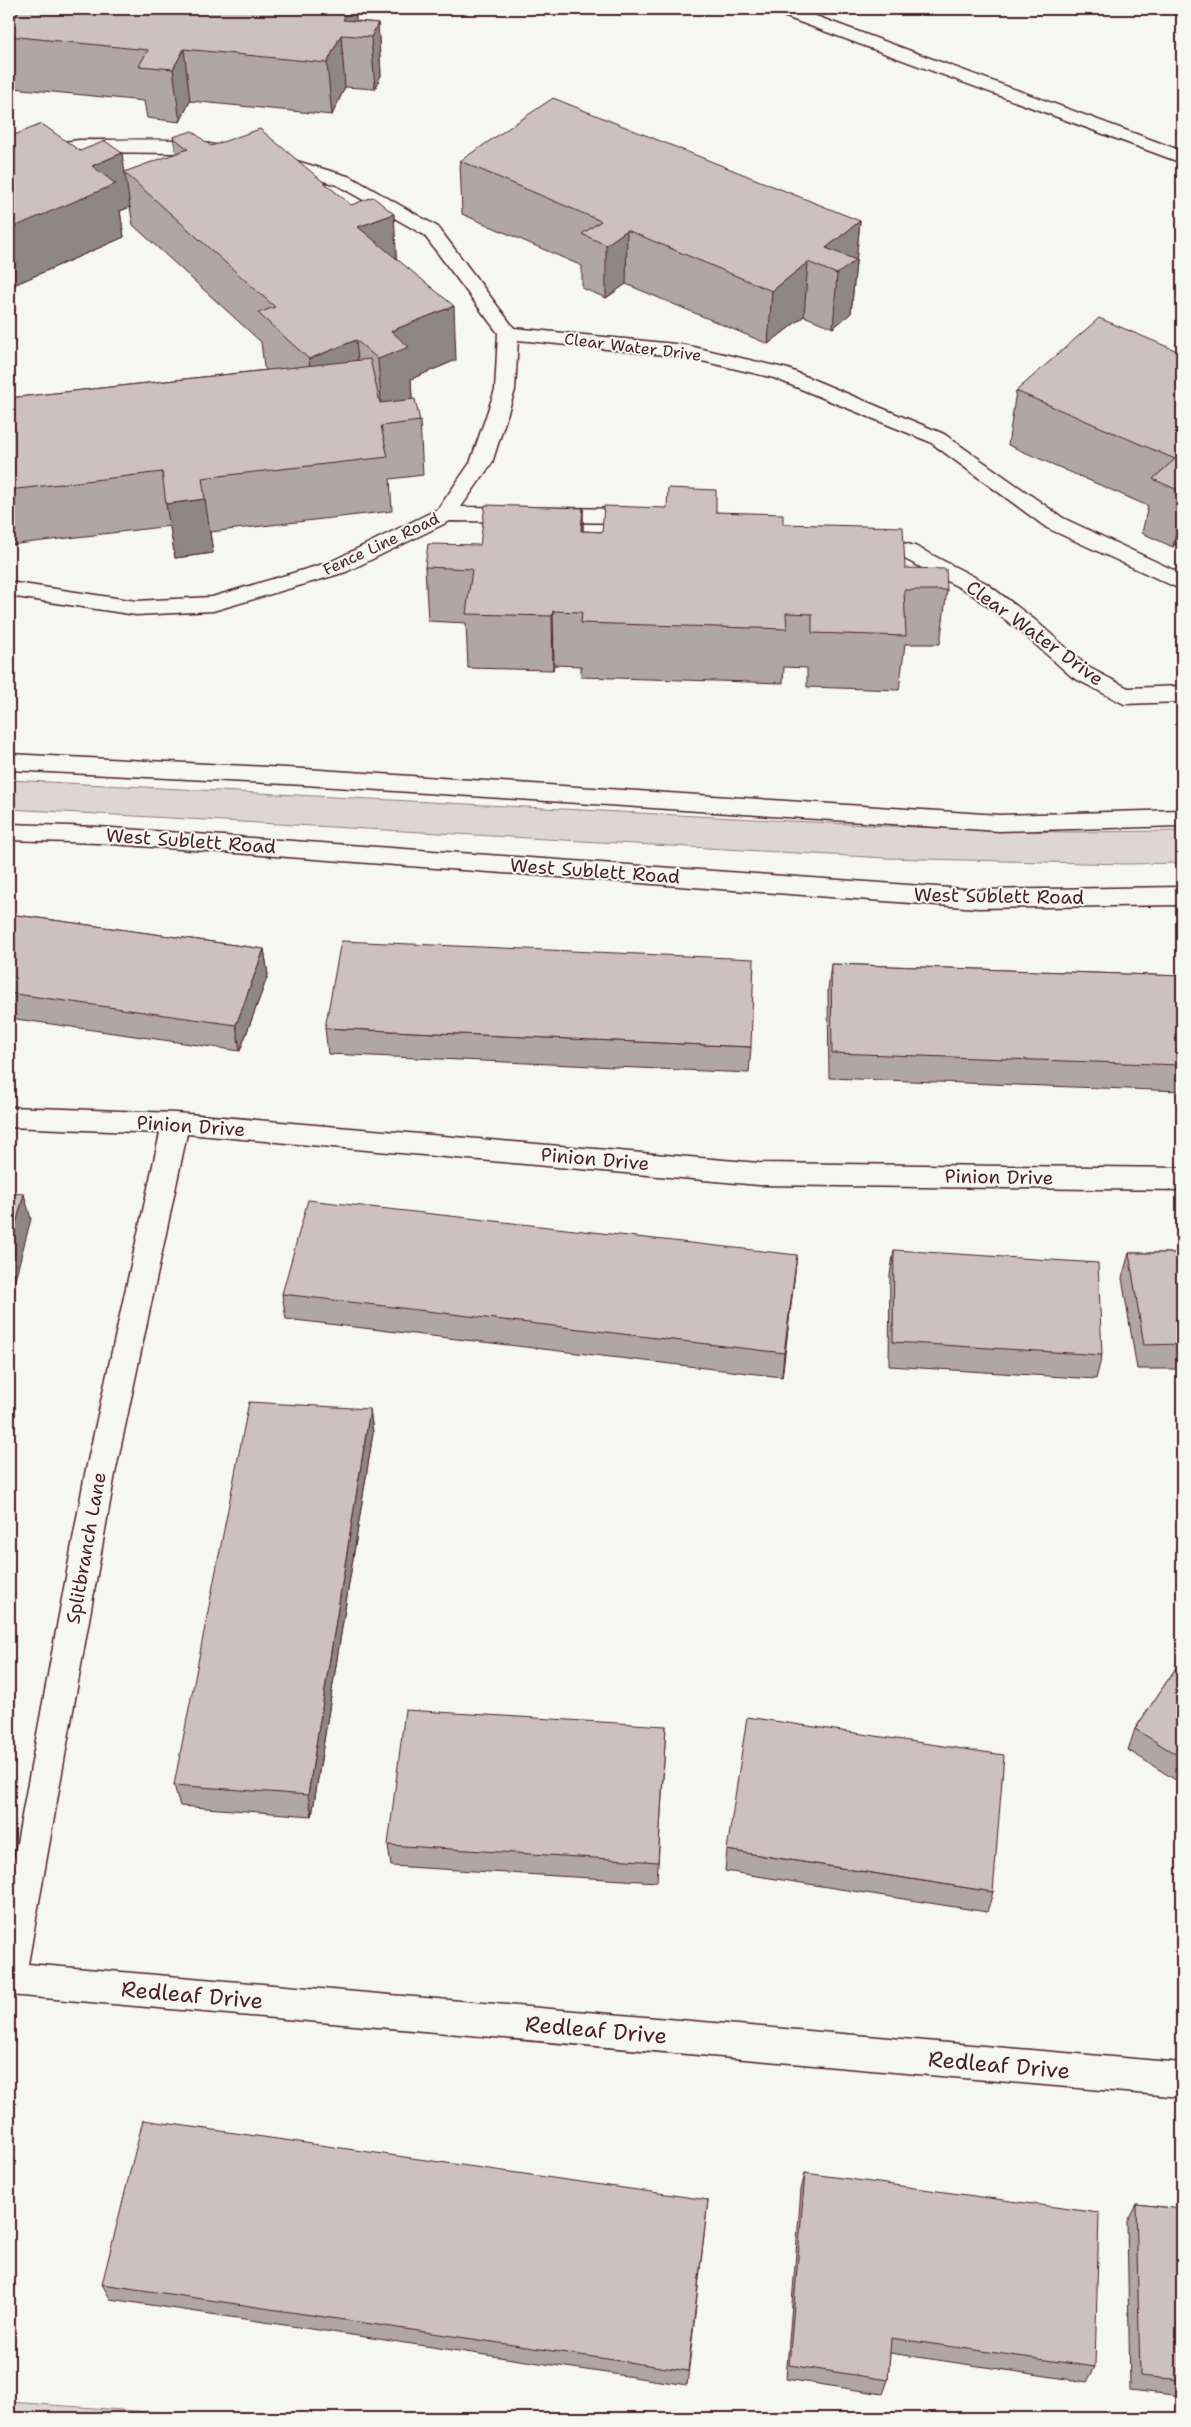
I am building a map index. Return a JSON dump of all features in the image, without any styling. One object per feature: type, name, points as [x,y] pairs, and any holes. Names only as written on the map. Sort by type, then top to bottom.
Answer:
[{"type":"main road","points":[[780,9],[1182,157]]},
{"type":"main road","points":[[9,155],[79,146],[178,147],[232,152]]},
{"type":"main road","points":[[260,157],[344,181],[431,231],[508,333]]},
{"type":"main road","name":"Fence Line Road","points":[[9,589],[136,608],[213,604],[338,567],[446,514],[480,463],[505,390],[508,333]]},
{"type":"main road","name":"Clear Water Drive","points":[[508,333],[685,350],[781,373],[937,438],[1055,523],[1182,583]]},
{"type":"main road","points":[[446,514],[663,518]]},
{"type":"main road","name":"Clear Water Drive","points":[[850,536],[907,551],[978,588],[1027,625],[1080,672],[1124,696],[1182,694]]},
{"type":"main road","points":[[9,762],[305,777],[999,823],[1182,818]]},
{"type":"main road","name":"West Sublett Road","points":[[9,832],[98,834],[978,899],[1182,896]]},
{"type":"main road","name":"Pinion Drive","points":[[9,1117],[176,1123],[759,1174],[1182,1179]]},
{"type":"main road","name":"Splitbranch Lane","points":[[9,1977],[100,1474],[176,1123]]},
{"type":"main road","name":"Redleaf Drive","points":[[9,1977],[1182,2080]]},
{"type":"shaded area","points":[[9,780],[887,826],[1064,832],[1182,831],[1182,863],[1125,864],[886,858],[9,809]]},
{"type":"shaded area","points":[[9,2402],[235,2418],[9,2418]]},
{"type":"building","points":[[9,9],[349,9],[343,20],[378,23],[371,37],[341,35],[327,63],[184,49],[173,69],[139,66],[148,50],[9,36],[9,27],[19,11]]},
{"type":"building","points":[[553,98],[860,221],[826,248],[856,260],[837,274],[808,262],[772,291],[627,230],[606,245],[582,234],[601,221],[460,161]]},
{"type":"building","points":[[42,124],[80,151],[105,141],[122,153],[92,166],[116,184],[9,229],[9,137]]},
{"type":"building","points":[[260,129],[351,205],[373,197],[394,214],[358,227],[454,306],[391,331],[409,347],[378,359],[356,340],[309,359],[258,313],[275,307],[124,172],[188,149],[173,137],[192,131],[211,146]]},
{"type":"building","points":[[1099,318],[1182,353],[1182,492],[1153,479],[1175,459],[1016,391]]},
{"type":"building","points":[[370,359],[380,403],[415,399],[420,421],[381,426],[388,457],[202,478],[205,499],[166,504],[162,472],[9,490],[9,398]]},
{"type":"building","points":[[668,488],[716,490],[716,512],[783,514],[783,524],[903,527],[905,568],[946,569],[947,590],[904,590],[906,636],[812,633],[812,614],[786,613],[787,629],[581,623],[582,612],[553,611],[552,616],[466,614],[472,569],[425,567],[428,544],[480,545],[485,505],[583,508],[581,531],[602,532],[604,506],[667,508]]},
{"type":"building","points":[[9,914],[264,949],[236,1025],[9,993]]},
{"type":"building","points":[[341,941],[754,959],[751,1047],[325,1028]]},
{"type":"building","points":[[831,964],[1182,976],[1182,1065],[832,1053]]},
{"type":"building","points":[[9,1193],[24,1194],[9,1250]]},
{"type":"building","points":[[308,1200],[797,1255],[784,1353],[282,1294]]},
{"type":"building","points":[[894,1250],[1098,1263],[1102,1355],[893,1342]]},
{"type":"building","points":[[1129,1253],[1182,1253],[1182,1344],[1144,1345]]},
{"type":"building","points":[[249,1402],[370,1409],[308,1795],[174,1785]]},
{"type":"building","points":[[1182,1659],[1182,1758],[1135,1729]]},
{"type":"building","points":[[405,1710],[666,1726],[658,1862],[388,1845]]},
{"type":"building","points":[[747,1717],[1004,1755],[993,1892],[727,1850]]},
{"type":"building","points":[[143,2120],[708,2200],[688,2371],[102,2284]]},
{"type":"building","points":[[805,2173],[1099,2213],[1095,2367],[891,2338],[888,2380],[789,2365]]},
{"type":"building","points":[[1136,2204],[1182,2209],[1182,2380],[1140,2376]]}]
